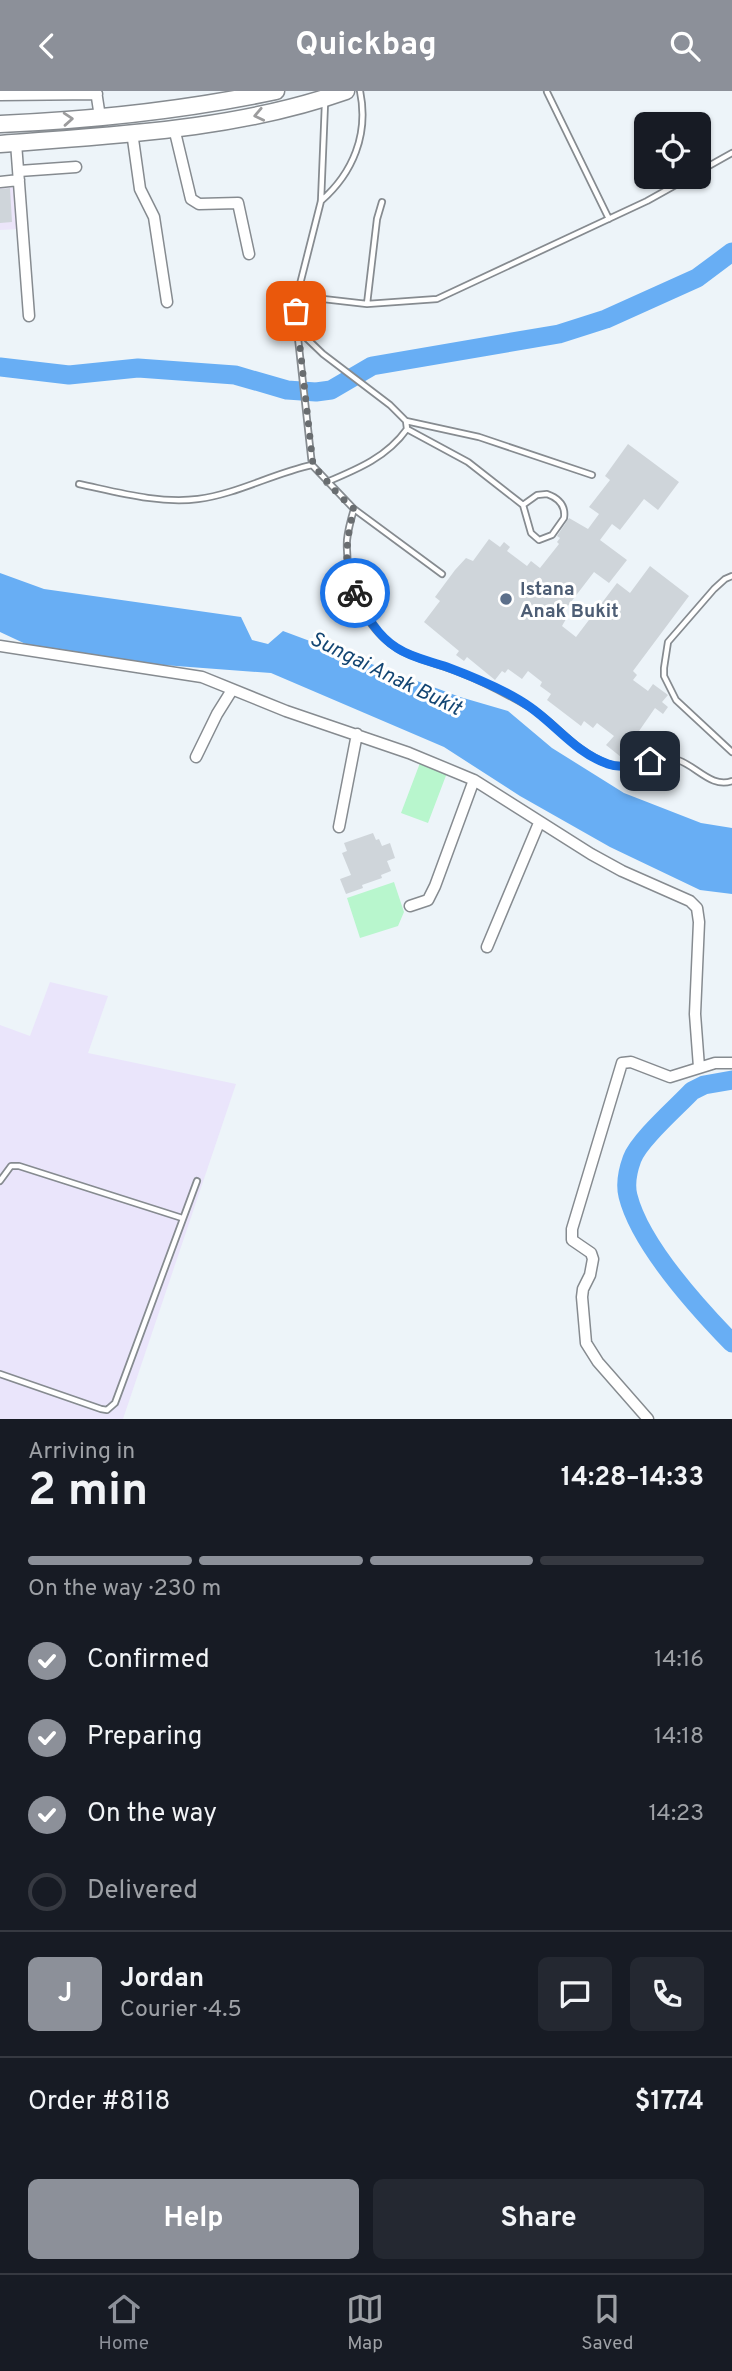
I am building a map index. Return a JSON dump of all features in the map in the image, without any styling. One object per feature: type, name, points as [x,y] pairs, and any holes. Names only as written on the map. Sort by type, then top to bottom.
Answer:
[{"type":"highway","points":[[0,124],[100,117],[213,103],[276,91]]},
{"type":"highway","points":[[8,143],[174,128],[243,118],[346,91]]},
{"type":"street","points":[[0,95],[15,92],[96,93],[100,117]]},
{"type":"street","points":[[174,128],[191,199],[199,204],[234,201],[238,203],[250,254]]},
{"type":"street","points":[[132,132],[140,189],[154,216],[167,302]]},
{"type":"street","points":[[8,143],[19,176],[29,316]]},
{"type":"street","points":[[0,182],[19,176],[76,167]]},
{"type":"street","points":[[0,646],[202,677],[286,711],[357,734],[474,779],[539,823],[622,871],[690,901],[696,908],[699,922],[695,1014],[699,1067]]},
{"type":"street","points":[[196,757],[232,689]]},
{"type":"street","points":[[339,827],[357,734]]},
{"type":"street","points":[[410,906],[428,900],[474,779]]},
{"type":"street","points":[[487,947],[539,823]]},
{"type":"street","points":[[648,1419],[598,1362],[586,1343],[582,1297],[593,1259],[590,1253],[572,1240],[572,1229],[622,1063],[631,1062],[670,1077],[715,1063],[732,1063]]},
{"type":"lane","points":[[321,201],[343,178],[357,150],[363,118],[360,91]]},
{"type":"lane","points":[[547,92],[609,219]]},
{"type":"lane","points":[[325,98],[321,201],[297,296],[297,329],[313,465],[354,509],[442,574]]},
{"type":"lane","points":[[711,165],[732,153]]},
{"type":"lane","points":[[297,296],[367,304],[437,299],[668,189]]},
{"type":"lane","points":[[367,304],[377,219],[382,202]]},
{"type":"lane","points":[[297,329],[406,421],[479,437],[592,475]]},
{"type":"lane","points":[[327,482],[369,464],[388,450],[407,429],[406,421]]},
{"type":"lane","points":[[407,429],[468,462],[523,505],[531,533],[539,540],[552,535],[564,518],[563,505],[556,497],[547,494],[537,495],[523,505]]},
{"type":"lane","points":[[79,484],[128,494],[198,499],[313,465]]},
{"type":"lane","points":[[354,509],[347,538],[352,587],[369,620],[381,635],[397,648],[463,673],[529,706],[567,740],[610,765],[634,765],[666,757],[690,765],[714,782],[732,781]]},
{"type":"lane","points":[[732,576],[714,589],[668,642],[664,676],[676,700],[732,752]]},
{"type":"lane","points":[[0,1181],[10,1166],[19,1166],[182,1218]]},
{"type":"lane","points":[[0,1374],[101,1409],[111,1407],[115,1403],[197,1181]]},
{"type":"shaded area","points":[[15,177],[19,229],[0,230],[0,178]]},
{"type":"shaded area","points":[[50,982],[108,996],[88,1053],[236,1084],[123,1419],[0,1419],[0,1025],[30,1036]]},
{"type":"green space","points":[[423,755],[450,765],[428,823],[401,813]]},
{"type":"green space","points":[[394,882],[404,912],[398,926],[360,938],[347,898]]},
{"type":"water","name":"Sungai Anak Bukit","points":[[0,573],[44,589],[241,617],[252,640],[268,644],[283,631],[460,697],[508,711],[552,748],[624,793],[701,823],[732,828],[732,894],[700,890],[610,847],[520,796],[444,747],[271,673],[97,660],[30,646],[0,632]]},
{"type":"building","points":[[10,188],[12,222],[0,223],[0,189]]},
{"type":"building","name":"Istana Anak Bukit","points":[[628,444],[679,482],[658,510],[644,499],[620,530],[612,524],[600,540],[627,560],[609,583],[594,572],[561,615],[566,619],[562,626],[576,637],[617,583],[630,593],[650,566],[689,596],[633,671],[637,675],[633,680],[648,691],[653,684],[668,695],[662,702],[668,707],[663,714],[655,708],[621,757],[606,745],[614,736],[597,723],[593,728],[584,721],[581,726],[547,700],[551,694],[540,686],[542,682],[528,671],[522,679],[508,669],[505,673],[502,671],[495,680],[467,657],[464,661],[456,655],[459,651],[424,622],[440,601],[435,597],[455,570],[466,558],[473,561],[489,539],[500,547],[504,542],[510,547],[507,551],[527,566],[531,561],[540,568],[559,544],[557,542],[560,538],[557,536],[569,518],[588,529],[599,514],[589,507],[610,480],[605,476]]},
{"type":"building","points":[[373,833],[382,846],[390,843],[395,858],[387,861],[391,871],[381,875],[382,878],[362,885],[363,888],[346,894],[340,879],[351,875],[342,853],[347,851],[344,843]]},
{"type":"waterway","points":[[0,367],[69,375],[138,368],[235,375],[287,390],[331,390],[372,366],[559,334],[606,319],[697,278],[732,252]]},
{"type":"waterway","points":[[732,1080],[704,1085],[692,1091],[659,1124],[636,1151],[628,1172],[627,1187],[635,1215],[657,1254],[687,1294],[732,1343]]},
{"type":"way so far","points":[[296,311],[313,465],[354,509],[347,538],[348,567],[355,593]]},
{"type":"place","name":"Istana Anak Bukit","points":[[506,599]]},
{"type":"route","points":[[355,593],[369,620],[381,635],[397,648],[463,673],[529,706],[567,740],[610,765],[634,765],[650,761]]}]
